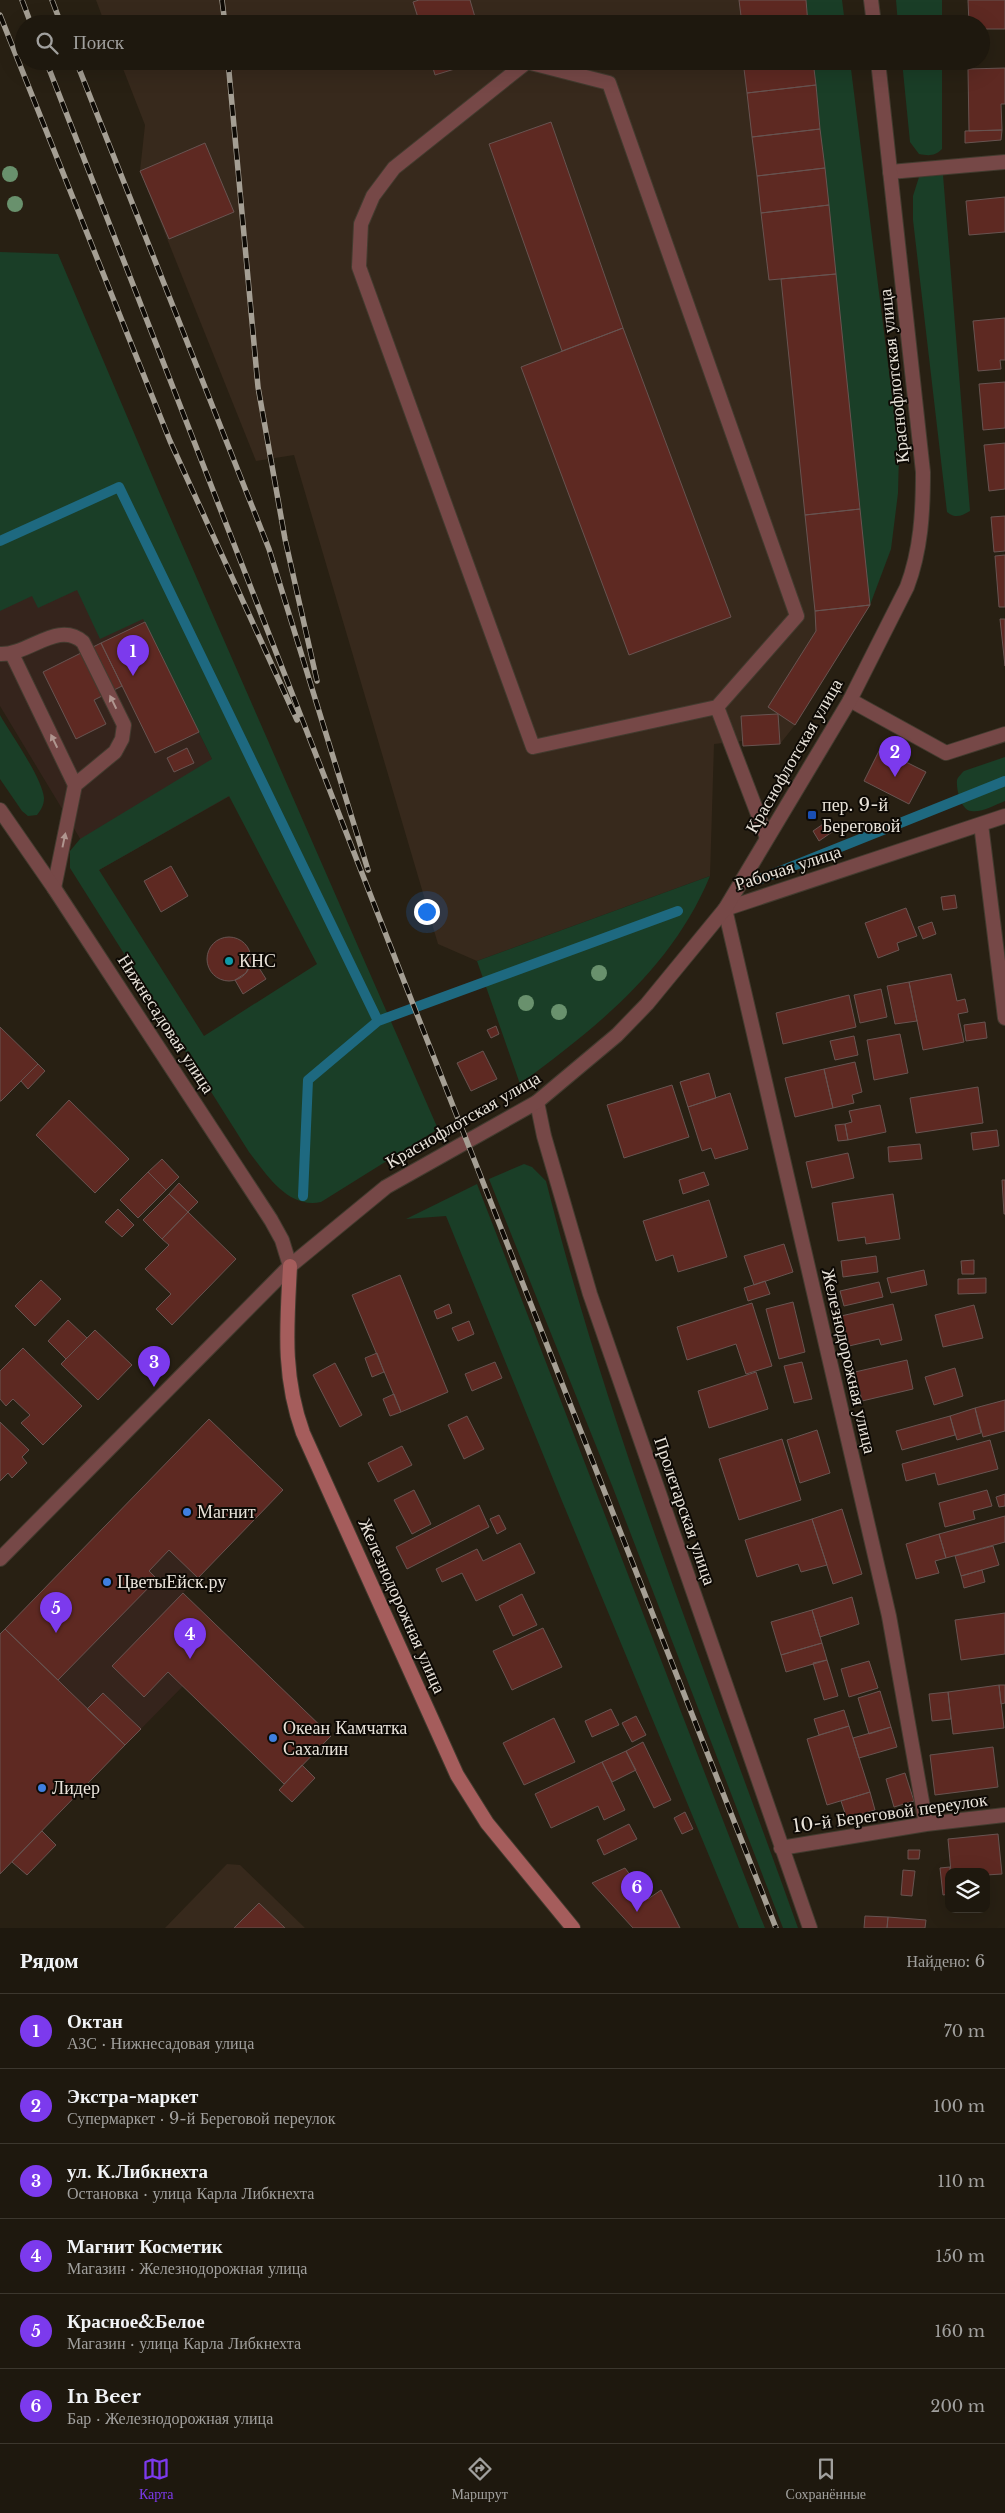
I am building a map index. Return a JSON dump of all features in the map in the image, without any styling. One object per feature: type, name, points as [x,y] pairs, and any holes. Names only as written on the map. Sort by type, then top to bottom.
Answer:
[{"type":"main road","name":"Железнодорожная улица","points":[[290,1266],[286,1341],[288,1367],[291,1394],[303,1432],[457,1775],[487,1822],[573,1928]]},
{"type":"street","points":[[871,0],[873,15]]},
{"type":"street","points":[[517,70],[394,168],[373,196],[361,224],[359,267],[533,747],[717,707],[797,616],[609,83],[558,70]]},
{"type":"street","name":"Краснофлотская улица","points":[[0,1559],[290,1266],[386,1187],[537,1102],[617,1035],[647,1004],[725,909],[850,700],[907,587],[921,538],[923,472],[879,70]]},
{"type":"street","points":[[890,172],[1005,162]]},
{"type":"street","points":[[54,888],[75,785],[115,752],[122,739],[124,725],[83,642],[76,636],[62,633],[6,654],[75,785]]},
{"type":"street","points":[[850,700],[946,753],[1005,734]]},
{"type":"street","points":[[717,707],[767,838]]},
{"type":"street","name":"Нижнесадовая улица","points":[[0,810],[54,888],[271,1220],[282,1240],[290,1266]]},
{"type":"street","name":"Рабочая улица","points":[[725,909],[1005,816]]},
{"type":"street","points":[[982,824],[1005,1018]]},
{"type":"street","name":"Железнодорожная улица","points":[[725,909],[886,1606],[926,1824]]},
{"type":"street","name":"Пролетарская улица","points":[[537,1102],[544,1136],[590,1294],[810,1928]]},
{"type":"street","name":"10-й Береговой переулок","points":[[781,1848],[926,1824],[1005,1815]]},
{"type":"shaded area","points":[[96,0],[806,0],[807,15],[102,15]]},
{"type":"shaded area","points":[[124,70],[814,70],[870,605],[795,725],[780,744],[743,746],[742,741],[714,744],[710,876],[477,961],[438,944],[294,455],[256,461],[140,171],[145,125]]},
{"type":"shaded area","points":[[97,523],[230,796],[99,870],[0,706],[0,566]]},
{"type":"shaded area","points":[[209,1419],[283,1490],[183,1593],[331,1736],[284,1784],[183,1686],[141,1729],[103,1693],[87,1709],[5,1629]]},
{"type":"shaded area","points":[[227,1864],[240,1865],[305,1928],[165,1928]]},
{"type":"green space","points":[[806,0],[842,0],[844,15],[807,15]]},
{"type":"green space","points":[[896,0],[942,0],[942,15],[897,15]]},
{"type":"green space","points":[[814,70],[851,70],[899,452],[898,493],[891,549],[870,605]]},
{"type":"green space","points":[[903,70],[942,70],[942,149],[934,154],[919,154],[910,142]]},
{"type":"green space","points":[[943,175],[970,511],[958,516],[953,516],[947,512],[913,220],[913,196],[919,177]]},
{"type":"green space","points":[[0,252],[58,254],[160,494],[438,1129],[321,1202],[309,1203],[298,1200],[288,1195],[271,1180],[249,1152],[70,868],[70,851],[80,839],[212,759],[143,619],[100,639],[77,590],[38,608],[32,596],[0,611]],"holes":[[[229,796],[317,964],[204,1036],[99,870]]]},
{"type":"green space","points":[[0,715],[32,768],[42,789],[44,798],[37,815],[28,816],[22,811],[0,779]]},
{"type":"green space","points":[[1005,757],[1005,801],[979,811],[967,810],[958,794],[958,778],[964,771]]},
{"type":"green space","points":[[710,876],[694,909],[675,939],[630,993],[577,1040],[520,1084],[477,961]]},
{"type":"green space","points":[[524,1164],[532,1167],[546,1181],[600,1371],[631,1464],[696,1650],[798,1928],[783,1928],[613,1488],[489,1179]]},
{"type":"green space","points":[[477,1184],[765,1928],[739,1928],[446,1216],[406,1219]]},
{"type":"building","points":[[419,0],[470,0],[474,15],[417,15],[413,2]]},
{"type":"building","points":[[739,0],[806,0],[807,15],[741,15]]},
{"type":"building","points":[[968,0],[1005,0],[1005,29],[990,29],[990,15],[969,15]]},
{"type":"building","points":[[990,68],[1005,68],[1005,104],[1001,104],[1002,130],[969,131],[968,70],[990,70]]},
{"type":"building","points":[[434,70],[451,70],[435,75]]},
{"type":"building","points":[[744,70],[814,70],[816,85],[747,93]]},
{"type":"building","points":[[816,85],[820,129],[752,137],[747,93]]},
{"type":"building","points":[[551,122],[623,328],[562,351],[489,144]]},
{"type":"building","points":[[820,129],[825,168],[757,176],[752,137]]},
{"type":"building","points":[[1002,130],[1001,140],[965,143],[965,131]]},
{"type":"building","points":[[205,143],[234,212],[169,239],[140,171]]},
{"type":"building","points":[[825,168],[829,205],[761,213],[757,176]]},
{"type":"building","points":[[1005,197],[1005,232],[969,235],[966,201]]},
{"type":"building","points":[[829,205],[836,274],[769,280],[761,213]]},
{"type":"building","points":[[836,274],[860,509],[805,515],[781,279]]},
{"type":"building","points":[[1005,318],[1005,360],[1000,360],[1001,369],[978,371],[973,321]]},
{"type":"building","points":[[623,328],[731,617],[629,655],[521,367]]},
{"type":"building","points":[[1005,382],[1005,428],[983,430],[979,384]]},
{"type":"building","points":[[1005,443],[1005,489],[989,491],[984,445]]},
{"type":"building","points":[[860,509],[870,605],[815,611],[805,515]]},
{"type":"building","points":[[1005,516],[1005,551],[994,552],[991,517]]},
{"type":"building","points":[[1005,555],[1005,607],[999,607],[995,556]]},
{"type":"building","points":[[870,605],[795,725],[768,707],[816,631],[815,611]]},
{"type":"building","points":[[1000,619],[1005,619],[1005,666]]},
{"type":"building","points":[[145,622],[199,732],[155,753],[101,643]]},
{"type":"building","points":[[101,643],[122,686],[94,700],[106,724],[76,739],[43,672]]},
{"type":"building","points":[[778,714],[780,744],[743,746],[741,716]]},
{"type":"building","points":[[187,748],[194,763],[174,772],[167,758]]},
{"type":"building","points":[[880,749],[926,772],[909,804],[864,781]]},
{"type":"building","points":[[829,820],[835,830],[819,841],[813,831]]},
{"type":"building","points":[[171,866],[188,896],[161,912],[144,881]]},
{"type":"building","points":[[955,895],[957,908],[943,910],[941,897]]},
{"type":"building","points":[[906,908],[917,936],[897,943],[899,950],[878,958],[865,923]]},
{"type":"building","points":[[932,922],[936,934],[923,939],[918,927]]},
{"type":"building","name":"КНС","points":[[229,937],[241,941],[247,947],[251,959],[247,971],[241,977],[229,981],[217,977],[211,971],[207,959],[211,947],[217,941]]},
{"type":"building","points":[[249,952],[266,979],[243,994],[235,980],[246,973],[249,966]]},
{"type":"building","points":[[951,974],[957,1001],[965,999],[968,1012],[958,1014],[964,1042],[923,1050],[909,982]]},
{"type":"building","points":[[909,982],[917,1021],[895,1024],[887,986]]},
{"type":"building","points":[[881,989],[887,1017],[860,1023],[854,995]]},
{"type":"building","points":[[849,995],[856,1027],[783,1044],[776,1013]]},
{"type":"building","points":[[985,1022],[987,1038],[966,1041],[964,1025]]},
{"type":"building","points":[[496,1026],[499,1034],[491,1038],[487,1030]]},
{"type":"building","points":[[0,1027],[38,1064],[1,1101],[0,1101]]},
{"type":"building","points":[[900,1034],[908,1073],[874,1080],[867,1040]]},
{"type":"building","points":[[854,1036],[858,1055],[835,1060],[830,1041]]},
{"type":"building","points":[[483,1051],[497,1079],[471,1091],[457,1063]]},
{"type":"building","points":[[855,1062],[862,1092],[852,1095],[854,1103],[833,1108],[824,1069]]},
{"type":"building","points":[[38,1064],[45,1071],[28,1089],[21,1081]]},
{"type":"building","points":[[824,1069],[833,1108],[795,1117],[785,1078]]},
{"type":"building","points":[[709,1073],[716,1098],[688,1107],[680,1082]]},
{"type":"building","points":[[672,1085],[689,1137],[624,1158],[607,1105]]},
{"type":"building","points":[[978,1087],[983,1123],[916,1133],[910,1098]]},
{"type":"building","points":[[730,1093],[748,1149],[715,1159],[711,1148],[702,1151],[688,1107]]},
{"type":"building","points":[[69,1100],[129,1159],[95,1193],[36,1135]]},
{"type":"building","points":[[880,1105],[886,1132],[848,1140],[845,1124],[852,1122],[849,1111]]},
{"type":"building","points":[[845,1124],[848,1140],[838,1141],[835,1125]]},
{"type":"building","points":[[997,1130],[999,1146],[973,1150],[971,1133]]},
{"type":"building","points":[[920,1144],[922,1159],[889,1162],[888,1147]]},
{"type":"building","points":[[848,1153],[854,1178],[812,1188],[806,1162]]},
{"type":"building","points":[[162,1159],[179,1177],[166,1190],[148,1172]]},
{"type":"building","points":[[148,1172],[166,1190],[138,1218],[120,1200]]},
{"type":"building","points":[[704,1172],[709,1185],[683,1194],[679,1180]]},
{"type":"building","points":[[1002,1180],[1005,1180],[1005,1214],[1004,1214]]},
{"type":"building","points":[[179,1183],[198,1202],[188,1212],[169,1194]]},
{"type":"building","points":[[169,1194],[188,1212],[162,1239],[143,1220]]},
{"type":"building","points":[[893,1194],[900,1239],[866,1244],[865,1237],[838,1241],[832,1203]]},
{"type":"building","points":[[709,1200],[727,1257],[678,1272],[673,1255],[656,1261],[643,1221]]},
{"type":"building","points":[[118,1209],[134,1225],[122,1237],[105,1222]]},
{"type":"building","points":[[188,1212],[236,1259],[172,1325],[156,1309],[171,1294],[145,1269],[169,1245],[162,1239]]},
{"type":"building","points":[[784,1244],[793,1272],[754,1285],[744,1256]]},
{"type":"building","points":[[876,1256],[878,1272],[843,1277],[841,1261]]},
{"type":"building","points":[[974,1260],[974,1274],[962,1274],[961,1261]]},
{"type":"building","points":[[924,1270],[927,1285],[891,1293],[887,1278]]},
{"type":"building","points":[[400,1275],[448,1392],[401,1412],[352,1295]]},
{"type":"building","points":[[986,1278],[986,1293],[958,1294],[958,1279]]},
{"type":"building","points":[[41,1280],[61,1299],[35,1326],[15,1306]]},
{"type":"building","points":[[765,1281],[770,1294],[748,1301],[744,1288]]},
{"type":"building","points":[[879,1282],[883,1297],[844,1306],[840,1291]]},
{"type":"building","points":[[793,1302],[805,1352],[779,1359],[766,1309]]},
{"type":"building","points":[[752,1303],[772,1366],[746,1374],[736,1344],[687,1360],[677,1327]]},
{"type":"building","points":[[449,1304],[452,1313],[437,1319],[434,1311]]},
{"type":"building","points":[[893,1304],[902,1340],[881,1345],[879,1339],[849,1346],[841,1316]]},
{"type":"building","points":[[974,1305],[983,1338],[943,1347],[935,1315]]},
{"type":"building","points":[[68,1320],[87,1338],[66,1359],[48,1341]]},
{"type":"building","points":[[469,1321],[474,1334],[458,1341],[452,1328]]},
{"type":"building","points":[[95,1330],[132,1365],[98,1400],[61,1364]]},
{"type":"building","points":[[23,1348],[82,1406],[43,1445],[21,1423],[30,1415],[13,1399],[6,1406],[0,1399],[0,1371]]},
{"type":"building","points":[[377,1353],[384,1372],[372,1377],[365,1358]]},
{"type":"building","points":[[907,1360],[913,1389],[862,1401],[855,1372]]},
{"type":"building","points":[[495,1362],[502,1378],[472,1391],[465,1374]]},
{"type":"building","points":[[802,1362],[812,1399],[794,1403],[784,1366]]},
{"type":"building","points":[[335,1363],[362,1415],[340,1427],[313,1375]]},
{"type":"building","points":[[955,1368],[963,1396],[934,1405],[925,1377]]},
{"type":"building","points":[[756,1372],[768,1409],[709,1428],[698,1391]]},
{"type":"building","points":[[394,1394],[401,1412],[390,1416],[383,1399]]},
{"type":"building","points":[[1005,1400],[1005,1431],[983,1437],[975,1408]]},
{"type":"building","points":[[975,1408],[981,1433],[957,1440],[950,1416]]},
{"type":"building","points":[[467,1416],[484,1449],[464,1459],[448,1425]]},
{"type":"building","points":[[950,1416],[955,1435],[902,1450],[896,1431]]},
{"type":"building","points":[[209,1419],[283,1490],[198,1578],[169,1550],[149,1571],[157,1579],[58,1680],[5,1629]]},
{"type":"building","points":[[0,1422],[29,1450],[22,1457],[27,1463],[12,1478],[8,1473],[0,1481]]},
{"type":"building","points":[[817,1430],[830,1473],[800,1483],[787,1440]]},
{"type":"building","points":[[782,1439],[801,1500],[739,1520],[719,1459]]},
{"type":"building","points":[[990,1440],[998,1469],[938,1485],[935,1473],[906,1481],[902,1464]]},
{"type":"building","points":[[402,1446],[412,1465],[378,1482],[368,1463]]},
{"type":"building","points":[[414,1490],[431,1524],[412,1534],[394,1500]]},
{"type":"building","points":[[987,1490],[992,1506],[973,1511],[975,1519],[945,1527],[939,1503]]},
{"type":"building","points":[[1005,1494],[1005,1506],[999,1507],[996,1497]]},
{"type":"building","points":[[479,1505],[489,1527],[407,1569],[396,1547]]},
{"type":"building","points":[[842,1509],[862,1574],[833,1584],[812,1519]]},
{"type":"building","points":[[499,1515],[506,1529],[497,1534],[490,1519]]},
{"type":"building","points":[[1005,1516],[1005,1542],[946,1558],[939,1534]]},
{"type":"building","points":[[812,1519],[827,1565],[801,1572],[798,1564],[757,1577],[745,1540]]},
{"type":"building","points":[[939,1534],[946,1558],[935,1561],[939,1573],[916,1579],[906,1544]]},
{"type":"building","points":[[520,1543],[535,1573],[476,1601],[462,1573],[442,1582],[436,1569],[477,1549],[483,1561]]},
{"type":"building","points":[[993,1546],[999,1565],[961,1576],[955,1556]]},
{"type":"building","points":[[982,1570],[985,1582],[964,1588],[961,1576]]},
{"type":"building","points":[[183,1593],[331,1736],[284,1784],[168,1672],[144,1697],[112,1666]]},
{"type":"building","points":[[522,1594],[537,1625],[513,1636],[499,1606]]},
{"type":"building","points":[[852,1597],[859,1624],[820,1637],[812,1610]]},
{"type":"building","points":[[812,1610],[822,1643],[781,1655],[771,1622]]},
{"type":"building","points":[[1005,1613],[1005,1654],[961,1660],[955,1620]]},
{"type":"building","points":[[543,1628],[562,1667],[512,1690],[493,1651]]},
{"type":"building","name":"Лидер","points":[[5,1629],[125,1745],[0,1874],[0,1634]]},
{"type":"building","points":[[822,1643],[827,1660],[786,1672],[781,1655]]},
{"type":"building","points":[[827,1660],[838,1696],[824,1700],[813,1663]]},
{"type":"building","points":[[869,1661],[878,1688],[849,1697],[841,1669]]},
{"type":"building","points":[[999,1685],[1004,1728],[953,1734],[948,1692]]},
{"type":"building","points":[[999,1685],[1005,1685],[1005,1703],[1001,1704]]},
{"type":"building","points":[[880,1691],[891,1727],[869,1734],[858,1698]]},
{"type":"building","points":[[948,1692],[951,1719],[932,1721],[929,1694]]},
{"type":"building","points":[[103,1693],[141,1729],[125,1745],[87,1709]]},
{"type":"building","points":[[611,1709],[619,1725],[592,1737],[585,1721]]},
{"type":"building","points":[[844,1710],[849,1726],[819,1735],[814,1719]]},
{"type":"building","points":[[636,1716],[646,1735],[632,1742],[622,1723]]},
{"type":"building","points":[[554,1718],[575,1762],[524,1785],[503,1743]]},
{"type":"building","points":[[849,1726],[870,1792],[827,1805],[807,1739]]},
{"type":"building","points":[[891,1727],[897,1747],[859,1758],[853,1738]]},
{"type":"building","points":[[643,1742],[671,1800],[654,1808],[626,1751]]},
{"type":"building","points":[[993,1747],[998,1787],[935,1795],[930,1755]]},
{"type":"building","points":[[626,1751],[636,1770],[612,1782],[602,1762]]},
{"type":"building","points":[[602,1762],[625,1810],[604,1820],[598,1806],[551,1828],[535,1794]]},
{"type":"building","points":[[302,1765],[315,1778],[292,1802],[279,1790]]},
{"type":"building","points":[[905,1773],[914,1801],[894,1807],[886,1779]]},
{"type":"building","points":[[870,1792],[875,1810],[847,1819],[841,1801]]},
{"type":"building","points":[[685,1812],[693,1829],[682,1834],[674,1818]]},
{"type":"building","points":[[629,1824],[637,1839],[604,1855],[597,1840]]},
{"type":"building","points":[[42,1831],[56,1845],[27,1875],[12,1862]]},
{"type":"building","points":[[998,1834],[1002,1874],[990,1875],[990,1868],[951,1868],[948,1839]]},
{"type":"building","points":[[908,1850],[920,1850],[919,1859],[908,1859]]},
{"type":"building","points":[[950,1867],[945,1868],[945,1895],[943,1895],[940,1868]]},
{"type":"building","points":[[625,1868],[648,1899],[661,1890],[680,1928],[633,1928],[592,1883]]},
{"type":"building","points":[[903,1870],[915,1871],[912,1896],[901,1895]]},
{"type":"building","points":[[259,1903],[285,1928],[234,1928]]},
{"type":"building","points":[[865,1916],[888,1917],[887,1928],[864,1928]]},
{"type":"building","points":[[888,1917],[926,1920],[925,1928],[887,1928]]},
{"type":"waterway","points":[[0,541],[119,487],[378,1021]]},
{"type":"waterway","points":[[753,882],[1005,781]]},
{"type":"waterway","points":[[303,1196],[308,1080],[378,1021],[678,911]]},
{"type":"railway","points":[[22,0],[28,15]]},
{"type":"railway","points":[[52,0],[58,15]]},
{"type":"railway","points":[[222,0],[224,15]]},
{"type":"railway","points":[[0,15],[15,53]]},
{"type":"railway","points":[[22,70],[170,441],[297,720]]},
{"type":"railway","points":[[50,70],[409,994],[776,1928]]},
{"type":"railway","points":[[80,70],[269,549],[368,870]]},
{"type":"railway","points":[[229,70],[258,387],[285,539],[317,681]]},
{"type":"place","name":"Октан","points":[[133,676]]},
{"type":"place","name":"Экстра-маркет","points":[[895,777]]},
{"type":"place","name":"пер. 9-й Береговой","points":[[812,815]]},
{"type":"place","name":"КНС","points":[[229,961]]},
{"type":"place","name":"ул. К.Либкнехта","points":[[154,1387]]},
{"type":"place","name":"Магнит","points":[[187,1512]]},
{"type":"place","name":"ЦветыЕйск.ру","points":[[107,1582]]},
{"type":"place","name":"Красное&Белое","points":[[56,1633]]},
{"type":"place","name":"Магнит Косметик","points":[[190,1659]]},
{"type":"place","name":"Океан Камчатка Сахалин","points":[[273,1738]]},
{"type":"place","name":"Лидер","points":[[42,1788]]},
{"type":"place","name":"In Beer","points":[[637,1912]]}]
